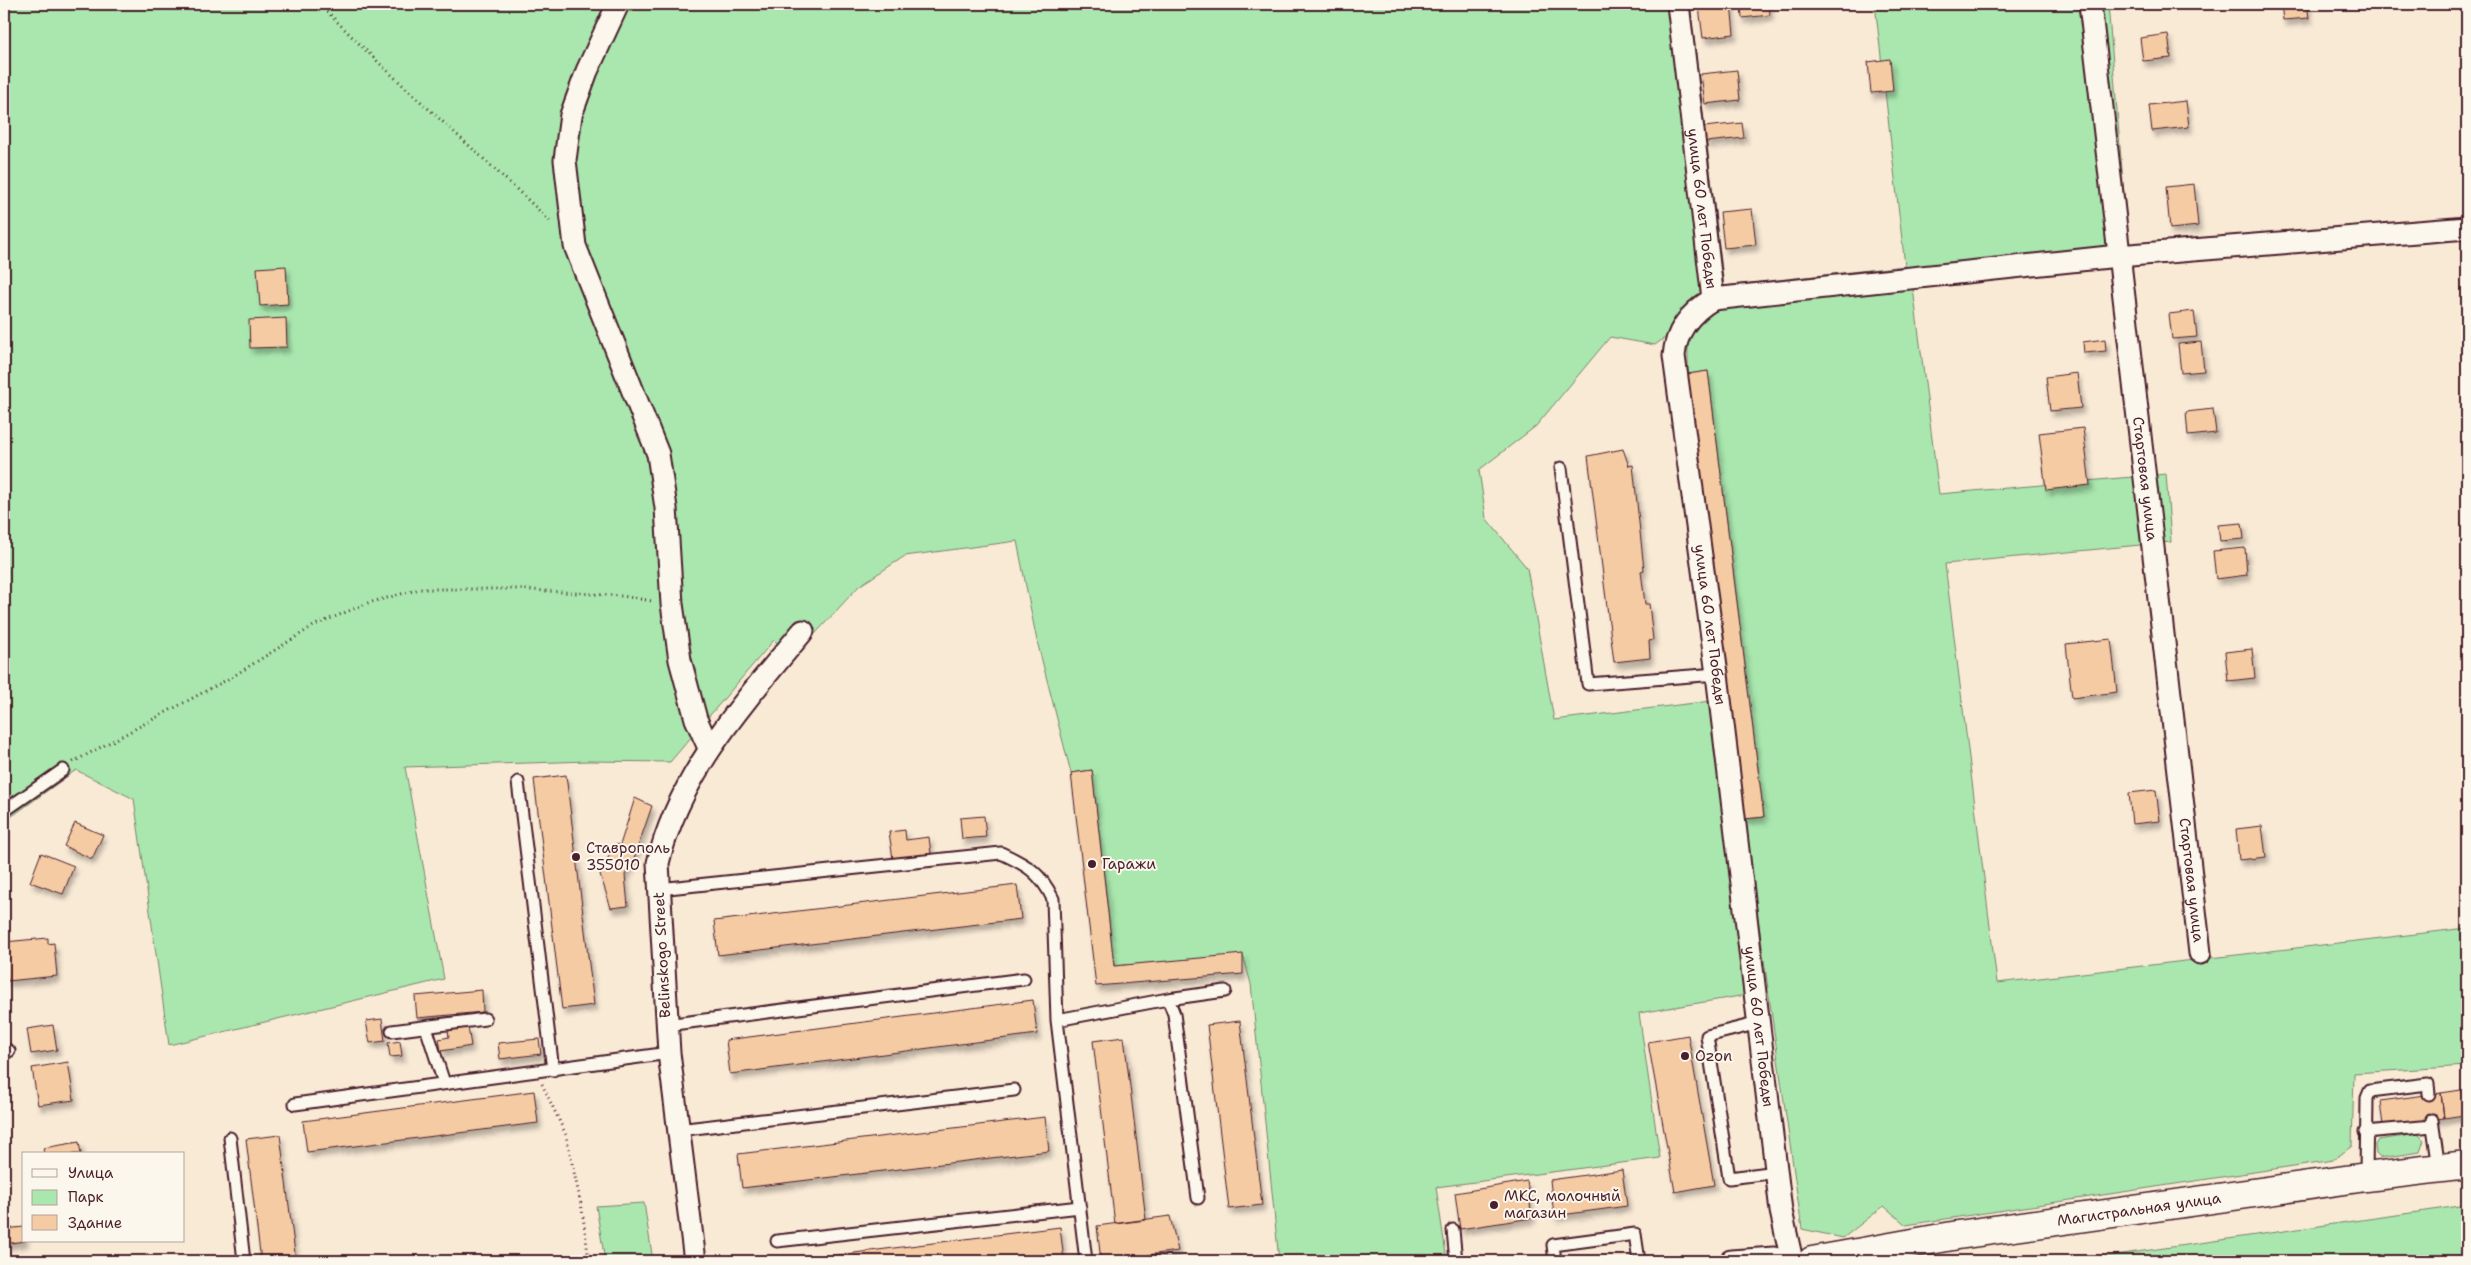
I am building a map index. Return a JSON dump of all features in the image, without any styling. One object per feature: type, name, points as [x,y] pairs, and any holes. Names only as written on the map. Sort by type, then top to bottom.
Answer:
[{"type":"street","points":[[618,4],[587,71],[571,115],[565,160],[575,246],[658,454],[666,508],[672,604],[680,660],[696,719],[709,748]]},
{"type":"street","name":"улица 60 лет Победы","points":[[1678,4],[1713,300],[1697,308],[1682,326],[1675,342],[1674,356],[1716,674],[1777,1172],[1792,1261]]},
{"type":"street","name":"Стартовая улица","points":[[2090,4],[2200,953]]},
{"type":"street","points":[[1713,300],[2118,256],[2467,228]]},
{"type":"street","name":"Belinskogo Street","points":[[695,1261],[668,1054],[658,864],[664,839],[681,797],[709,748],[803,631]]},
{"type":"street","name":"Магистральная улица","points":[[1812,1261],[1958,1234],[2366,1176],[2467,1165]]},
{"type":"street","points":[[1732,1261],[1774,1258],[1783,1261]]},
{"type":"lane","points":[[1561,468],[1588,684],[1716,674]]},
{"type":"lane","points":[[4,812],[63,770]]},
{"type":"lane","points":[[518,782],[553,1070]]},
{"type":"lane","points":[[659,889],[1002,853],[1027,865],[1047,886],[1053,899],[1057,1020],[1086,1261]]},
{"type":"lane","points":[[666,1025],[1024,979]]},
{"type":"lane","points":[[1057,1020],[1168,999],[1226,991]]},
{"type":"lane","points":[[1168,999],[1174,1014],[1198,1198]]},
{"type":"lane","points":[[392,1031],[484,1019]]},
{"type":"lane","points":[[1759,1023],[1707,1036],[1728,1178],[1777,1172]]},
{"type":"lane","points":[[426,1027],[444,1083]]},
{"type":"lane","points":[[295,1104],[668,1054]]},
{"type":"lane","points":[[2366,1176],[2365,1132],[2367,1098],[2370,1091],[2428,1084],[2429,1094]]},
{"type":"lane","points":[[678,1130],[1014,1090]]},
{"type":"lane","points":[[2365,1132],[2433,1123],[2439,1168]]},
{"type":"lane","points":[[230,1138],[244,1261]]},
{"type":"lane","points":[[777,1241],[1080,1207]]},
{"type":"lane","points":[[1452,1230],[1456,1261]]},
{"type":"lane","points":[[1555,1261],[1553,1245],[1636,1234],[1639,1261]]},
{"type":"path","points":[[320,4],[346,31],[498,171],[575,246]]},
{"type":"path","points":[[63,770],[79,758],[232,677],[315,626],[368,603],[420,589],[517,589],[622,596],[672,604]]},
{"type":"path","points":[[537,1072],[566,1134],[582,1209],[589,1261]]},
{"type":"green space","points":[[4,4],[1690,4],[1724,286],[1905,266],[1875,4],[2108,4],[2128,241],[2126,262],[1913,288],[1939,494],[2166,474],[2171,542],[1945,564],[1997,983],[2467,928],[2467,1066],[2354,1073],[2352,1146],[2333,1160],[1906,1225],[1884,1206],[1843,1238],[1802,1229],[1744,819],[1764,817],[1708,371],[1688,374],[1688,347],[1666,337],[1655,345],[1610,337],[1536,426],[1479,470],[1486,518],[1527,568],[1554,720],[1711,701],[1746,995],[1639,1013],[1660,1158],[1436,1187],[1447,1261],[1279,1261],[1251,984],[1243,955],[1114,966],[1092,770],[1071,773],[1037,641],[1017,541],[905,556],[859,586],[793,658],[774,640],[670,762],[589,761],[405,767],[444,979],[169,1045],[134,799],[76,770],[4,822]]},
{"type":"green space","points":[[2418,1134],[2424,1140],[2420,1152],[2380,1158],[2376,1154],[2375,1145],[2378,1140]]},
{"type":"green space","points":[[644,1203],[653,1261],[605,1261],[596,1206]]},
{"type":"green space","points":[[2467,1205],[2467,1261],[2073,1261]]},
{"type":"building","points":[[1731,4],[1734,34],[1703,38],[1699,7]]},
{"type":"building","points":[[1741,4],[1769,4],[1770,15],[1742,18]]},
{"type":"building","points":[[2281,4],[2307,4],[2309,18],[2283,20]]},
{"type":"building","points":[[2168,34],[2171,58],[2143,61],[2140,38]]},
{"type":"building","points":[[1890,59],[1893,91],[1871,93],[1868,62]]},
{"type":"building","points":[[1737,70],[1740,100],[1705,104],[1701,74]]},
{"type":"building","points":[[2465,92],[2467,92],[2467,114]]},
{"type":"building","points":[[2186,101],[2189,127],[2152,131],[2149,105]]},
{"type":"building","points":[[1742,123],[1744,138],[1706,142],[1704,127]]},
{"type":"building","points":[[2194,184],[2198,226],[2170,229],[2166,187]]},
{"type":"building","points":[[1752,209],[1756,245],[1724,248],[1720,212]]},
{"type":"building","points":[[286,266],[288,304],[260,306],[257,268]]},
{"type":"building","points":[[2194,311],[2197,337],[2172,339],[2169,314]]},
{"type":"building","points":[[286,318],[287,347],[250,348],[249,320]]},
{"type":"building","points":[[2105,339],[2106,351],[2084,353],[2083,342]]},
{"type":"building","points":[[2201,342],[2204,371],[2181,373],[2178,344]]},
{"type":"building","points":[[1708,371],[1764,817],[1744,819],[1688,374]]},
{"type":"building","points":[[2077,373],[2081,408],[2050,411],[2046,377]]},
{"type":"building","points":[[2213,409],[2216,433],[2188,436],[2186,412]]},
{"type":"building","points":[[2083,428],[2090,485],[2046,490],[2039,433]]},
{"type":"building","points":[[1623,449],[1629,466],[1633,465],[1644,570],[1641,571],[1645,604],[1649,604],[1653,640],[1649,641],[1650,658],[1614,662],[1588,456]]},
{"type":"building","points":[[2242,523],[2244,539],[2220,541],[2218,525]]},
{"type":"building","points":[[2245,548],[2247,575],[2216,579],[2213,551]]},
{"type":"building","points":[[2111,639],[2117,692],[2072,698],[2066,644]]},
{"type":"building","points":[[2252,649],[2255,678],[2228,681],[2225,652]]},
{"type":"building","name":"Гаражи","points":[[1092,770],[1114,966],[1243,954],[1243,974],[1096,986],[1071,773]]},
{"type":"building","points":[[566,775],[594,1005],[562,1009],[534,779]]},
{"type":"building","points":[[2156,790],[2160,821],[2132,824],[2129,793]]},
{"type":"building","points":[[635,798],[652,806],[633,861],[625,875],[628,906],[611,908],[600,874],[615,844],[620,845]]},
{"type":"building","points":[[984,816],[986,837],[962,839],[960,818]]},
{"type":"building","points":[[75,823],[103,835],[92,859],[64,846]]},
{"type":"building","points":[[2262,826],[2266,857],[2239,860],[2236,829]]},
{"type":"building","points":[[905,830],[906,840],[929,837],[931,854],[893,859],[889,832]]},
{"type":"building","points":[[41,853],[74,866],[63,894],[30,882]]},
{"type":"building","points":[[1017,885],[1021,919],[718,955],[714,921]]},
{"type":"building","points":[[48,938],[48,944],[54,943],[57,976],[7,981],[4,942]]},
{"type":"building","points":[[482,990],[483,1012],[417,1018],[415,996]]},
{"type":"building","points":[[1033,1000],[1037,1034],[730,1074],[726,1040]]},
{"type":"building","points":[[382,1019],[385,1041],[370,1043],[366,1021]]},
{"type":"building","points":[[1240,1021],[1262,1205],[1229,1209],[1207,1025]]},
{"type":"building","points":[[53,1025],[57,1050],[31,1054],[27,1029]]},
{"type":"building","points":[[468,1027],[471,1046],[441,1051],[439,1039],[449,1037],[448,1031]]},
{"type":"building","points":[[1688,1035],[1714,1185],[1675,1192],[1648,1042]]},
{"type":"building","points":[[1124,1037],[1146,1220],[1115,1224],[1093,1041]]},
{"type":"building","points":[[539,1039],[541,1054],[500,1059],[498,1043]]},
{"type":"building","points":[[400,1041],[402,1056],[390,1057],[388,1043]]},
{"type":"building","points":[[68,1062],[74,1100],[38,1105],[32,1068]]},
{"type":"building","points":[[2461,1090],[2464,1115],[2444,1118],[2441,1093]]},
{"type":"building","points":[[534,1091],[538,1123],[307,1152],[303,1121]]},
{"type":"building","points":[[2441,1093],[2444,1118],[2383,1126],[2380,1101]]},
{"type":"building","points":[[1045,1117],[1049,1151],[742,1188],[738,1154]]},
{"type":"building","points":[[280,1135],[296,1261],[261,1261],[246,1139]]},
{"type":"building","points":[[79,1142],[81,1152],[44,1152],[43,1148]]},
{"type":"building","points":[[1622,1170],[1627,1206],[1554,1216],[1550,1180]]},
{"type":"building","name":"МКС, молочный магазин","points":[[1527,1181],[1532,1218],[1460,1229],[1455,1193]]},
{"type":"building","points":[[1170,1216],[1178,1251],[1148,1255],[1148,1261],[1101,1261],[1097,1226]]},
{"type":"building","points":[[22,1227],[22,1241],[4,1244],[4,1229]]},
{"type":"building","points":[[1060,1227],[1064,1261],[791,1261]]},
{"type":"place","name":"Ставрополь 355010","points":[[576,857]]},
{"type":"place","name":"Гаражи","points":[[1092,864]]},
{"type":"place","name":"Ozon","points":[[1685,1056]]},
{"type":"place","name":"МКС, молочный магазин","points":[[1494,1205]]}]
